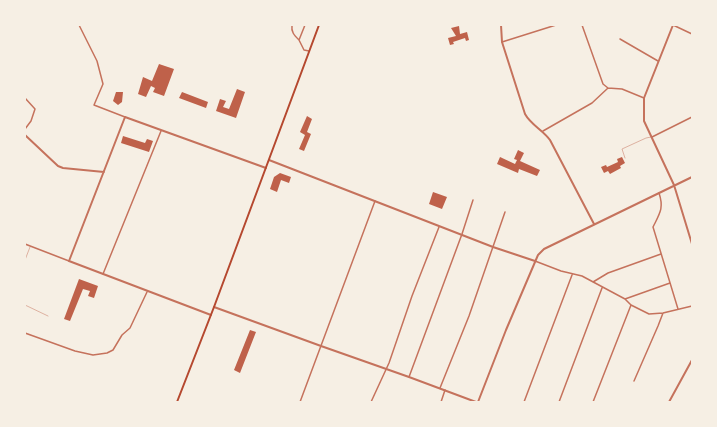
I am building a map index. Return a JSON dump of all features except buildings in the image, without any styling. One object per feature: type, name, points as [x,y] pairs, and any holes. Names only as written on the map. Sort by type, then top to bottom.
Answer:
[{"type":"main road","points":[[177,402],[319,25]]},
{"type":"street","points":[[79,25],[97,61],[103,84],[94,105],[161,131],[266,168]]},
{"type":"street","points":[[292,25],[291,30],[293,34],[299,40],[304,50],[309,52]]},
{"type":"street","points":[[299,40],[305,25]]},
{"type":"street","points":[[500,25],[502,42],[526,114],[531,122],[543,131],[556,150],[594,224]]},
{"type":"street","points":[[502,42],[556,25]]},
{"type":"street","points":[[582,25],[603,84],[608,88],[622,89],[644,98]]},
{"type":"street","points":[[692,34],[672,25],[644,98],[644,121],[674,185],[692,244]]},
{"type":"street","points":[[620,39],[659,61]]},
{"type":"street","points":[[543,131],[592,102],[608,88]]},
{"type":"street","points":[[25,98],[35,108],[31,121],[25,129]]},
{"type":"street","points":[[69,261],[125,117]]},
{"type":"street","points":[[652,137],[692,117]]},
{"type":"street","points":[[103,274],[161,131]]},
{"type":"street","points":[[26,135],[58,166],[63,168],[104,172]]},
{"type":"street","points":[[25,139],[26,135]]},
{"type":"street","points":[[269,160],[493,247],[572,274],[578,274],[626,299],[631,305],[650,314],[663,313],[692,306]]},
{"type":"street","points":[[214,307],[477,402],[535,261],[544,249],[674,185],[691,179]]},
{"type":"street","points":[[659,193],[662,202],[659,215],[653,227],[678,310]]},
{"type":"street","points":[[300,402],[375,200]]},
{"type":"street","points":[[409,377],[462,234],[473,200]]},
{"type":"street","points":[[440,388],[468,316],[505,212]]},
{"type":"street","points":[[371,402],[385,368],[389,363],[412,296],[439,226]]},
{"type":"street","points":[[25,244],[147,292],[211,315]]},
{"type":"street","points":[[593,282],[608,272],[660,254]]},
{"type":"street","points":[[524,402],[572,274]]},
{"type":"street","points":[[626,299],[670,283]]},
{"type":"street","points":[[559,402],[602,287]]},
{"type":"street","points":[[25,332],[75,351],[93,355],[108,353],[113,350],[122,335],[130,328],[147,292]]},
{"type":"street","points":[[593,402],[631,305]]},
{"type":"street","points":[[634,381],[663,313]]},
{"type":"street","points":[[669,402],[692,360]]},
{"type":"street","points":[[441,402],[445,390]]},
{"type":"lane","points":[[625,158],[622,149],[646,138],[652,137]]},
{"type":"lane","points":[[25,260],[31,246]]},
{"type":"lane","points":[[25,305],[48,316]]}]
